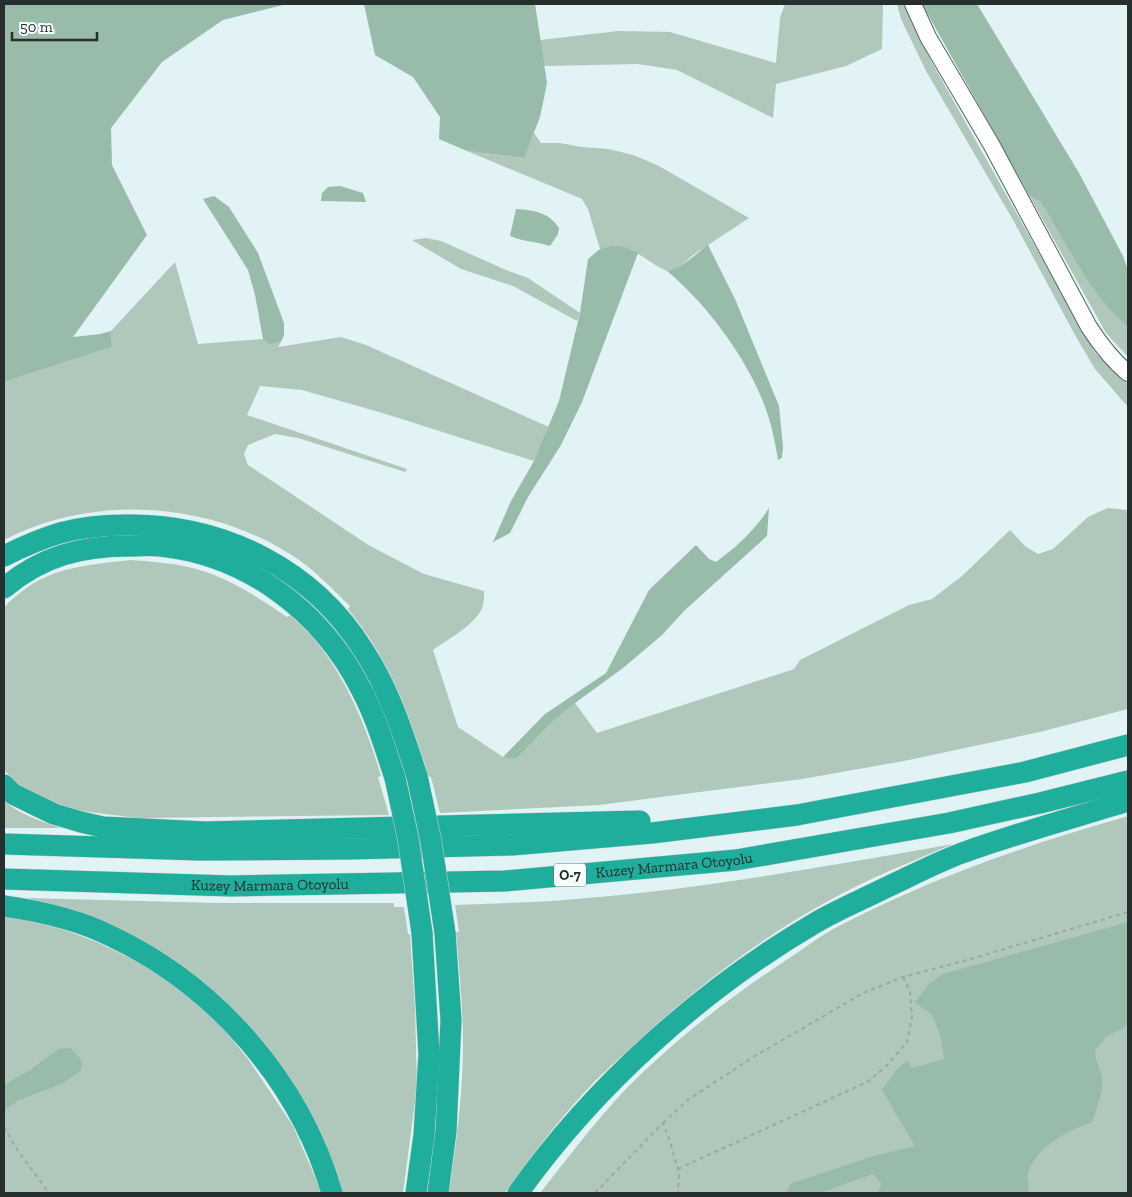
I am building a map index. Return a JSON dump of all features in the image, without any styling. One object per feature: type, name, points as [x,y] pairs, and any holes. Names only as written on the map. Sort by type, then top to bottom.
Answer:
[{"type":"highway","points":[[4,556],[28,544],[60,533],[89,527],[153,525],[184,528],[242,547],[272,561],[301,581],[327,604],[338,615],[364,650],[392,704],[417,776],[431,841],[445,933],[451,1020],[446,1131],[438,1193]]},
{"type":"highway","points":[[4,588],[26,570],[50,558],[78,550],[112,546],[160,546],[192,552],[230,564],[257,576],[286,597],[318,626],[346,662],[374,718],[395,778],[408,838],[422,933],[429,1054],[424,1135],[416,1193]]},
{"type":"highway","name":"O-7","points":[[4,844],[199,850],[351,849],[512,845],[652,833],[798,816],[1025,772],[1128,745]]},
{"type":"highway","name":"Kuzey Marmara Otoyolu","points":[[4,879],[231,886],[505,881],[736,860],[949,824],[1040,804],[1128,780]]},
{"type":"highway","points":[[4,785],[13,794],[34,805],[54,814],[81,822],[103,827],[205,832],[798,816]]},
{"type":"highway","points":[[518,1193],[583,1113],[644,1052],[679,1020],[770,951],[817,922],[961,854],[1047,825],[1128,801]]},
{"type":"highway","points":[[4,906],[63,918],[112,936],[167,967],[206,997],[248,1040],[286,1092],[316,1147],[332,1193]]},
{"type":"street","points":[[913,4],[928,37],[991,144],[1089,326],[1099,343],[1128,373]]},
{"type":"path","points":[[595,1193],[689,1099],[764,1050],[863,993],[903,977],[1128,912]]},
{"type":"path","points":[[678,1169],[868,1081],[888,1064],[907,1042],[912,1017],[910,991],[903,977]]},
{"type":"path","points":[[663,1124],[678,1169],[678,1193]]},
{"type":"path","points":[[4,1127],[18,1151],[49,1193]]},
{"type":"green space","points":[[4,4],[287,4],[223,20],[162,62],[111,128],[112,165],[147,235],[73,337],[111,331],[112,347],[4,382]]},
{"type":"green space","points":[[364,4],[535,4],[547,83],[540,117],[524,158],[467,151],[439,139],[440,117],[413,77],[375,55]]},
{"type":"green space","points":[[785,4],[883,4],[882,49],[846,66],[776,84],[773,118],[677,70],[638,64],[544,66],[540,40],[618,31],[670,32],[776,63],[780,18]]},
{"type":"green space","points":[[897,4],[906,4],[931,61],[1094,351],[1112,370],[1128,382],[1128,407],[1095,369],[1075,335],[1013,220],[926,71],[901,19]]},
{"type":"green space","points":[[922,4],[977,4],[1079,173],[1123,256],[1128,270],[1128,327],[1115,315],[1091,286],[1041,202],[1029,195]]},
{"type":"green space","points":[[534,133],[541,143],[560,143],[609,149],[633,155],[659,166],[749,218],[693,255],[677,269],[667,271],[629,249],[611,247],[600,249],[588,209],[582,199],[467,151],[523,158]]},
{"type":"green space","points":[[340,186],[363,193],[366,202],[321,201],[322,193],[328,187]]},
{"type":"green space","points":[[1029,195],[1041,201],[1091,286],[1115,315],[1128,327],[1128,357],[1106,333]]},
{"type":"green space","points":[[214,196],[229,207],[258,253],[284,323],[284,335],[281,342],[269,344],[263,339],[255,295],[248,270],[203,199]]},
{"type":"green space","points":[[516,209],[540,213],[555,223],[559,228],[558,234],[550,246],[510,236]]},
{"type":"green space","points":[[426,238],[441,241],[528,278],[580,313],[577,321],[513,286],[461,269],[412,240]]},
{"type":"green space","points":[[708,245],[735,299],[779,406],[783,447],[782,458],[778,460],[766,411],[747,368],[710,315],[682,284],[667,271],[684,264]]},
{"type":"green space","points":[[611,246],[624,247],[638,253],[582,402],[561,445],[528,497],[510,533],[493,542],[511,501],[534,461],[559,401],[580,313],[588,259],[600,249]]},
{"type":"green space","points":[[175,262],[198,344],[263,339],[269,343],[281,342],[278,347],[341,337],[366,345],[549,427],[534,461],[386,414],[302,390],[260,386],[247,415],[407,469],[405,472],[298,438],[275,434],[248,445],[244,454],[248,465],[370,546],[424,574],[484,591],[482,608],[474,620],[433,650],[458,727],[503,757],[509,759],[517,758],[548,726],[575,703],[597,733],[794,669],[800,660],[909,605],[932,599],[962,576],[1010,530],[1025,546],[1038,554],[1053,549],[1088,517],[1108,508],[1128,510],[1128,709],[1040,732],[904,761],[802,779],[599,805],[440,813],[431,777],[429,777],[406,710],[376,649],[348,609],[350,606],[314,572],[290,554],[257,536],[222,523],[186,514],[149,510],[111,510],[74,515],[38,525],[4,540],[4,382],[112,347],[111,331]]},
{"type":"green space","points":[[769,508],[767,536],[685,610],[662,635],[623,668],[575,703],[548,726],[517,758],[509,759],[503,757],[545,714],[606,673],[649,590],[696,545],[709,559],[716,562],[745,538]]},
{"type":"green space","points":[[130,560],[159,562],[215,575],[252,594],[287,617],[290,615],[316,641],[330,660],[348,691],[370,741],[381,776],[378,777],[389,815],[137,818],[74,810],[45,800],[18,784],[4,770],[4,608],[34,583],[59,572],[101,563]]},
{"type":"green space","points":[[4,800],[23,814],[61,828],[4,828]]},
{"type":"green space","points":[[1128,816],[1128,1193],[540,1193],[613,1103],[662,1055],[724,1004],[819,937],[909,892],[945,877],[1017,850]]},
{"type":"green space","points":[[953,844],[874,878],[805,914],[777,931],[698,989],[595,1081],[548,1135],[505,1193],[449,1193],[459,1119],[463,1063],[461,988],[456,932],[459,932],[455,905],[531,902],[623,895],[765,876]]},
{"type":"green space","points":[[27,898],[217,903],[394,903],[394,907],[404,907],[408,934],[410,935],[415,1008],[417,1086],[403,1193],[341,1193],[210,990],[186,970],[147,944],[104,923]]},
{"type":"green space","points":[[4,915],[62,929],[99,943],[136,961],[168,981],[202,1008],[226,1032],[248,1059],[293,1126],[322,1193],[4,1193],[4,1111],[18,1101],[62,1084],[81,1071],[58,1049],[28,1071],[4,1084]]},
{"type":"green space","points":[[1128,922],[1128,1025],[1107,1036],[1095,1050],[1101,1074],[1102,1088],[1092,1122],[1055,1140],[1039,1153],[1028,1173],[1028,1193],[878,1193],[881,1183],[873,1174],[820,1193],[786,1193],[790,1184],[874,1156],[915,1146],[882,1090],[899,1067],[908,1061],[912,1068],[944,1059],[941,1038],[933,1016],[915,1002],[929,984],[943,974]]},
{"type":"green space","points":[[71,1048],[82,1061],[81,1071],[62,1084],[18,1101],[4,1111],[4,1084],[28,1071],[58,1049]]}]
